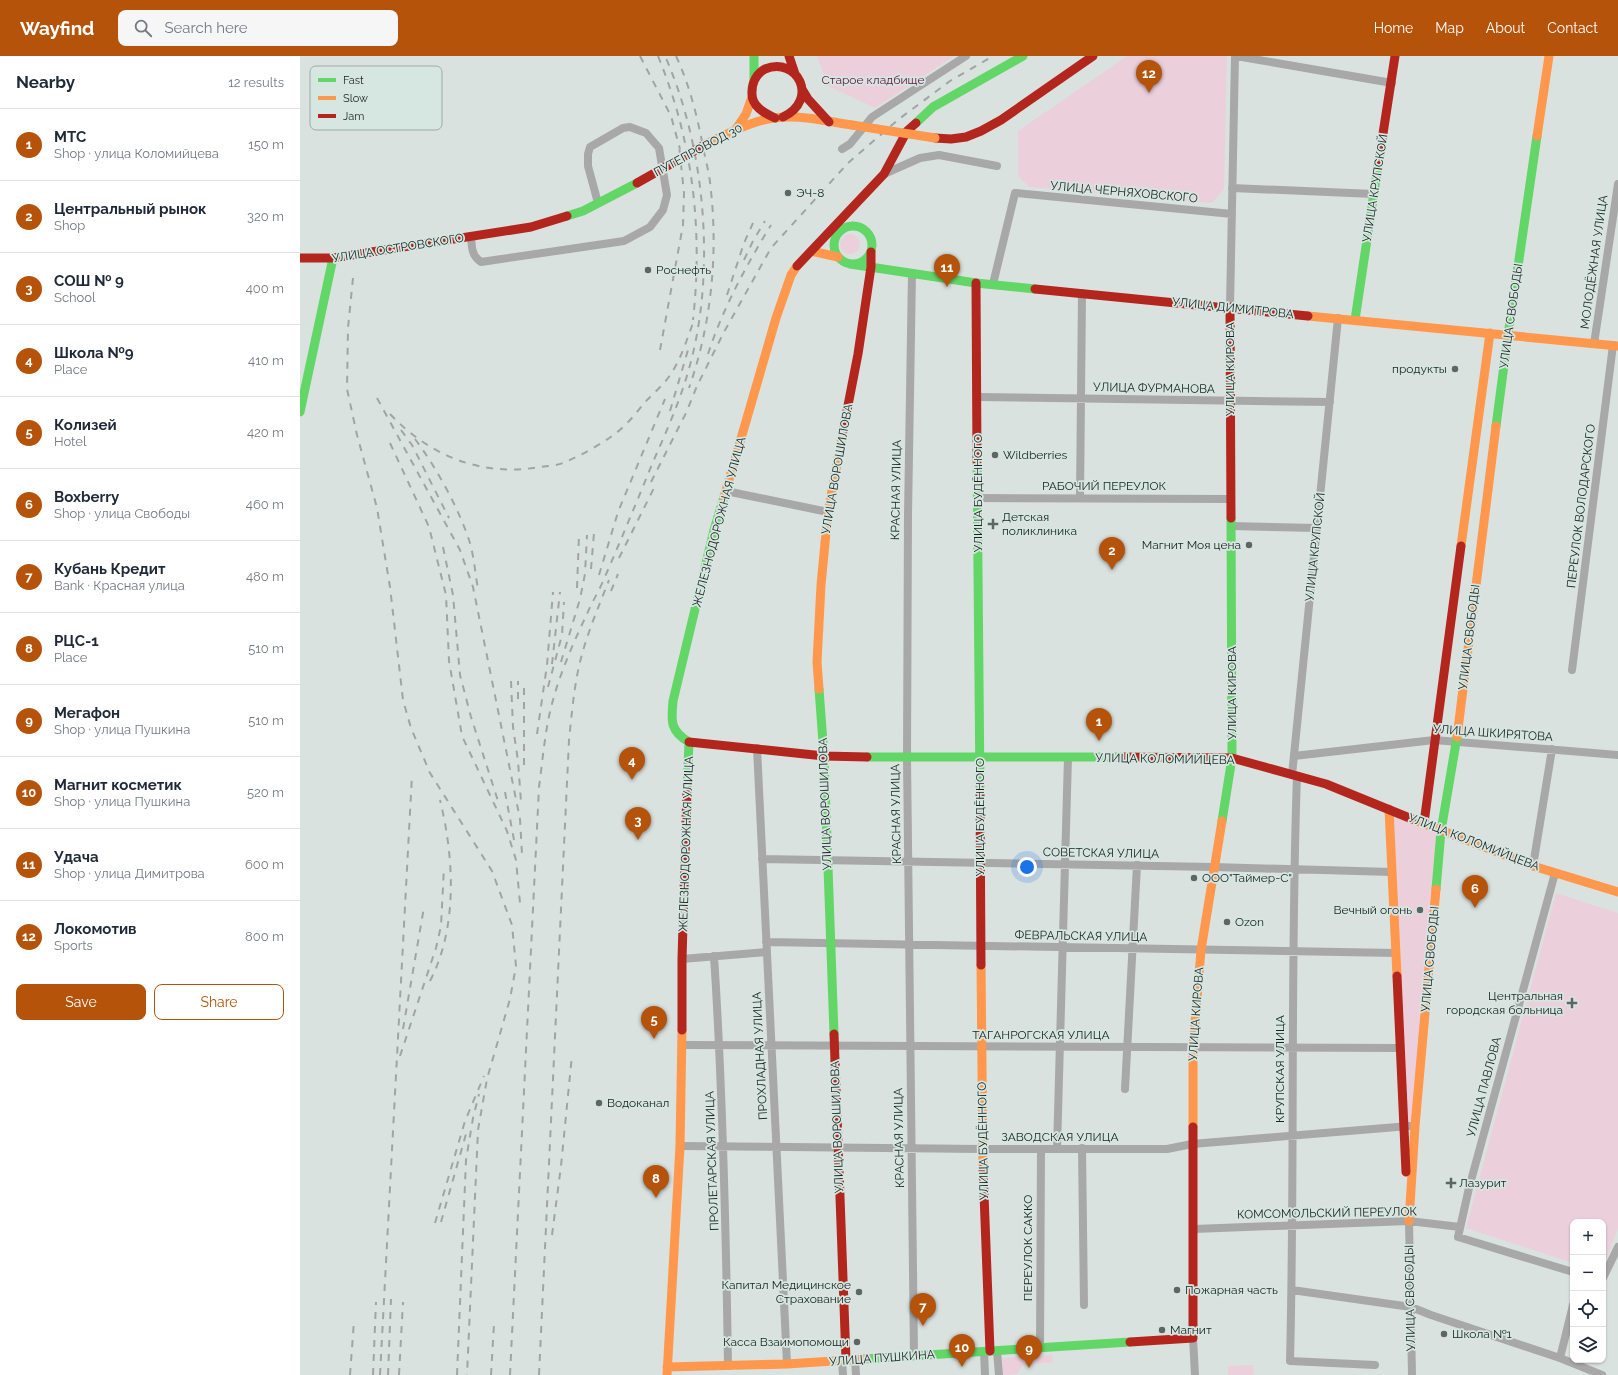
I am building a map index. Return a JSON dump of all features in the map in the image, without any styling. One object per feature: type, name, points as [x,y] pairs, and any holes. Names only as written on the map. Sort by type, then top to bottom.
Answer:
[{"type":"main road","points":[[736,129],[751,107],[751,89],[754,80],[754,56]]},
{"type":"main road","points":[[790,56],[795,74]]},
{"type":"main road","name":"ЖЕЛЕЗНОДОРОЖНАЯ УЛИЦА","points":[[667,1371],[680,1146],[682,959],[689,742],[680,737],[671,721],[673,701],[714,530],[776,318],[791,275],[811,250],[884,174],[907,131],[933,107],[1023,56]]},
{"type":"main road","name":"ПУТЕПРОВОД 30","points":[[471,236],[531,227],[583,211],[637,183],[706,144],[736,129],[758,121],[779,117],[852,125],[935,138],[951,139],[966,137],[1001,120],[1093,56]]},
{"type":"main road","name":"УЛИЦА КРУПСКОЙ","points":[[1355,320],[1395,56]]},
{"type":"main road","name":"УЛИЦА СВОБОДЫ","points":[[1409,1221],[1441,831],[1456,741],[1508,335],[1549,56]]},
{"type":"main road","points":[[752,98],[760,111],[779,117],[791,113],[798,107],[802,98],[800,81],[789,69],[781,66],[773,66],[762,71],[754,80]]},
{"type":"main road","points":[[802,89],[808,99],[829,122]]},
{"type":"main road","points":[[811,250],[837,235],[844,228],[857,226],[868,233],[872,239],[871,252],[863,262],[850,264],[843,262],[835,251],[834,245],[837,235],[846,215]]},
{"type":"main road","name":"УЛИЦА ОСТРОВСКОГО","points":[[300,258],[333,258],[471,236]]},
{"type":"main road","points":[[811,250],[838,257]]},
{"type":"main road","name":"УЛИЦА ВОРОШИЛОВА","points":[[848,1360],[838,1147],[824,756],[817,662],[821,585],[828,512],[858,354],[871,267],[871,252]]},
{"type":"main road","points":[[300,412],[333,258]]},
{"type":"main road","name":"УЛИЦА ДИМИТРОВА","points":[[850,264],[976,283],[1615,346]]},
{"type":"main road","name":"УЛИЦА БУДЁННОГО","points":[[976,283],[982,1149],[990,1351]]},
{"type":"main road","name":"УЛИЦА КИРОВА","points":[[1193,1338],[1193,1048],[1201,950],[1232,758],[1230,308]]},
{"type":"main road","name":"УЛИЦА СВОБОДЫ","points":[[1424,823],[1490,333]]},
{"type":"main road","name":"УЛИЦА КОЛОМИЙЦЕВА","points":[[689,742],[824,756],[907,758],[979,756],[1232,758],[1326,784],[1441,831],[1533,866],[1618,892]]},
{"type":"main road","name":"УЛИЦА СВОБОДЫ","points":[[1389,809],[1409,1221]]},
{"type":"main road","name":"УЛИЦА ПУШКИНА","points":[[667,1371],[1193,1338]]},
{"type":"street","points":[[842,149],[850,144],[872,117],[966,56]]},
{"type":"street","points":[[1236,56],[1392,83]]},
{"type":"street","name":"УЛИЦА КИРОВА","points":[[1230,308],[1236,56]]},
{"type":"street","points":[[471,236],[472,252],[475,258],[481,262],[624,241],[650,227],[663,210],[667,195],[659,148],[646,133],[630,127],[623,128],[590,147],[588,154],[588,166],[598,204]]},
{"type":"street","points":[[884,174],[920,158],[939,155],[997,166]]},
{"type":"street","name":"МОЛОДЁЖНАЯ УЛИЦА","points":[[1594,344],[1618,184]]},
{"type":"street","points":[[1232,188],[1374,194]]},
{"type":"street","name":"УЛИЦА ЧЕРНЯХОВСКОГО","points":[[993,284],[1015,193],[1232,214]]},
{"type":"street","name":"КРАСНАЯ УЛИЦА","points":[[912,273],[908,515],[907,758],[914,1356]]},
{"type":"street","points":[[1080,498],[1082,293]]},
{"type":"street","name":"УЛИЦА КРУПСКОЙ","points":[[1294,775],[1294,756],[1338,318]]},
{"type":"street","name":"ПЕРЕУЛОК ВОЛОДАРСКОГО","points":[[1572,670],[1615,346]]},
{"type":"street","name":"УЛИЦА ФУРМАНОВА","points":[[977,397],[1330,402]]},
{"type":"street","points":[[726,491],[828,512]]},
{"type":"street","name":"РАБОЧИЙ ПЕРЕУЛОК","points":[[978,498],[1231,499]]},
{"type":"street","points":[[1231,526],[1317,528]]},
{"type":"street","name":"УЛИЦА ШКИРЯТОВА","points":[[1294,756],[1434,740],[1618,755]]},
{"type":"street","name":"ПРОХЛАДНАЯ УЛИЦА","points":[[757,748],[787,1364]]},
{"type":"street","points":[[1533,866],[1552,749]]},
{"type":"street","points":[[1057,1149],[1068,757]]},
{"type":"street","name":"КРУПСКАЯ УЛИЦА","points":[[1294,775],[1292,1048],[1293,1225],[1290,1361],[1375,1365]]},
{"type":"street","name":"СОВЕТСКАЯ УЛИЦА","points":[[762,859],[1137,865],[1392,872]]},
{"type":"street","points":[[1125,1089],[1137,865]]},
{"type":"street","name":"УЛИЦА ПАВЛОВА","points":[[1555,873],[1469,1188],[1458,1237],[1570,1271]]},
{"type":"street","name":"ФЕВРАЛЬСКАЯ УЛИЦА","points":[[766,942],[1396,953]]},
{"type":"street","points":[[682,959],[766,952]]},
{"type":"street","name":"ПРОЛЕТАРСКАЯ УЛИЦА","points":[[714,956],[720,1045],[724,1147],[728,1366]]},
{"type":"street","name":"ТАГАНРОГСКАЯ УЛИЦА","points":[[682,1045],[1400,1048]]},
{"type":"street","name":"ЗАВОДСКАЯ УЛИЦА","points":[[680,1146],[1167,1149],[1192,1144],[1416,1126]]},
{"type":"street","name":"ПЕРЕУЛОК САККО","points":[[1040,1348],[1041,1148]]},
{"type":"street","points":[[1082,1148],[1084,1305]]},
{"type":"street","name":"КОМСОМОЛЬСКИЙ ПЕРЕУЛОК","points":[[1194,1229],[1409,1221],[1460,1227]]},
{"type":"street","name":"УЛИЦА СВОБОДЫ","points":[[1409,1221],[1412,1375]]},
{"type":"street","points":[[1606,1272],[1618,1247]]},
{"type":"street","points":[[1292,1290],[1411,1307],[1431,1316],[1560,1358],[1602,1375]]},
{"type":"street","points":[[1560,1358],[1570,1317]]},
{"type":"street","name":"УЛИЦА КИРОВА","points":[[1193,1338],[1195,1375]]},
{"type":"street","name":"УЛИЦА БУДЁННОГО","points":[[985,1375],[990,1351]]},
{"type":"street","name":"УЛИЦА БУДЁННОГО","points":[[990,1351],[999,1375]]},
{"type":"street","name":"УЛИЦА ВОРОШИЛОВА","points":[[843,1375],[848,1360]]},
{"type":"street","name":"УЛИЦА ВОРОШИЛОВА","points":[[848,1360],[856,1375]]},
{"type":"green space","name":"Старое кладбище","points":[[817,56],[954,56],[875,108],[828,86]]},
{"type":"green space","points":[[1127,56],[1227,56],[1224,189],[1212,203],[1029,187],[1018,176],[1018,131]]},
{"type":"green space","points":[[850,234],[857,237],[860,244],[857,251],[850,254],[843,251],[840,244],[843,237]]},
{"type":"green space","points":[[1389,809],[1441,831],[1415,1126],[1404,1127]]},
{"type":"green space","name":"Центральная городская больница","points":[[1556,893],[1618,913],[1618,1228],[1606,1260],[1606,1219],[1570,1219],[1570,1262],[1466,1228]]},
{"type":"green space","points":[[1052,1355],[1053,1362],[1022,1366],[1017,1374],[1003,1375],[1002,1358]]},
{"type":"green space","points":[[1253,1365],[1254,1375],[1228,1375],[1228,1366]]},
{"type":"railway","points":[[640,56],[671,116],[680,149]]},
{"type":"railway","points":[[658,56],[680,120],[692,186],[696,219],[697,253],[693,320]]},
{"type":"railway","points":[[510,1375],[539,787],[544,743],[556,689],[568,656],[602,583],[678,402],[690,365],[698,328],[703,289],[704,249],[702,209],[697,168],[679,91],[665,56]]},
{"type":"railway","points":[[676,56],[693,103],[699,127],[710,181],[714,241],[711,291],[703,340],[689,388]]},
{"type":"railway","points":[[651,482],[686,413],[697,386],[724,332],[771,248],[848,163],[899,119],[950,81],[993,56]]},
{"type":"railway","points":[[660,350],[683,225],[684,193],[679,145]]},
{"type":"railway","points":[[744,260],[765,221]]},
{"type":"railway","points":[[727,295],[744,243],[753,223]]},
{"type":"railway","points":[[708,354],[728,304],[771,225]]},
{"type":"railway","points":[[353,278],[348,328],[347,389],[357,435],[377,508],[390,587],[403,700],[411,728],[430,773],[492,871],[512,925],[516,966],[510,999],[487,1079],[478,1130],[467,1375]]},
{"type":"railway","points":[[390,414],[406,429],[439,452],[477,466],[497,469],[518,469],[560,464],[603,442],[629,421],[672,372],[682,352],[693,323]]},
{"type":"railway","points":[[670,411],[688,350]]},
{"type":"railway","points":[[377,398],[460,550],[473,587],[520,819],[522,854]]},
{"type":"railway","points":[[599,575],[618,512],[665,399]]},
{"type":"railway","points":[[401,430],[412,445],[449,518]]},
{"type":"railway","points":[[415,439],[431,462],[459,514],[469,540],[478,589]]},
{"type":"railway","points":[[390,443],[429,527],[446,595],[449,661],[462,736],[507,831],[516,860],[520,903]]},
{"type":"railway","points":[[619,558],[654,488]]},
{"type":"railway","points":[[591,569],[594,533]]},
{"type":"railway","points":[[577,588],[579,535]]},
{"type":"railway","points":[[561,662],[580,599],[585,574],[587,535]]},
{"type":"railway","points":[[443,547],[453,595],[460,675],[471,717],[499,804]]},
{"type":"railway","points":[[611,591],[618,574]]},
{"type":"railway","points":[[539,1375],[569,740],[575,688],[581,658],[590,628],[609,580]]},
{"type":"railway","points":[[537,734],[547,665],[553,592]]},
{"type":"railway","points":[[552,664],[560,592]]},
{"type":"railway","points":[[548,687],[562,635],[564,602]]},
{"type":"railway","points":[[511,681],[513,727],[518,761],[521,802]]},
{"type":"railway","points":[[518,681],[518,699]]},
{"type":"railway","points":[[524,681],[524,765]]},
{"type":"railway","points":[[380,1375],[412,775]]},
{"type":"railway","points":[[505,792],[514,840]]},
{"type":"railway","points":[[430,981],[439,960],[445,938],[451,892],[448,845],[440,800]]},
{"type":"railway","points":[[400,1056],[436,948],[441,926],[444,867]]},
{"type":"railway","points":[[403,1029],[424,907]]},
{"type":"railway","points":[[552,1235],[561,1166],[572,1055]]},
{"type":"railway","points":[[435,1223],[465,1121],[484,1076]]},
{"type":"railway","points":[[457,1375],[466,1160],[473,1118],[479,1094]]},
{"type":"railway","points":[[441,1222],[466,1134]]},
{"type":"railway","points":[[388,1375],[391,1299]]},
{"type":"railway","points":[[373,1375],[376,1302]]},
{"type":"railway","points":[[399,1375],[403,1302]]},
{"type":"railway","points":[[350,1375],[354,1321]]},
{"type":"railway","points":[[491,1375],[494,1324]]},
{"type":"traffic: fast","points":[[754,56],[754,80]]},
{"type":"traffic: fast","points":[[916,123],[933,107],[1023,56]]},
{"type":"traffic: fast","points":[[1496,426],[1537,136]]},
{"type":"traffic: fast","points":[[1355,320],[1378,166]]},
{"type":"traffic: fast","points":[[567,216],[583,211],[637,183]]},
{"type":"traffic: fast","points":[[849,226],[857,226],[864,229],[869,234],[872,245],[869,256],[864,261],[857,264],[849,264],[842,261],[837,256],[834,249],[834,241],[837,234],[842,229],[849,226]]},
{"type":"traffic: fast","points":[[300,412],[333,258]]},
{"type":"traffic: fast","points":[[850,264],[976,283],[1035,289]]},
{"type":"traffic: fast","points":[[977,461],[980,790]]},
{"type":"traffic: fast","points":[[687,789],[689,742],[678,734],[673,725],[673,701],[714,530],[724,497]]},
{"type":"traffic: fast","points":[[1222,821],[1232,758],[1231,518]]},
{"type":"traffic: fast","points":[[819,689],[824,756],[834,1034]]},
{"type":"traffic: fast","points":[[1436,889],[1441,831],[1457,737]]},
{"type":"traffic: fast","points":[[867,757],[1120,757]]},
{"type":"traffic: fast","points":[[864,1359],[1130,1342]]},
{"type":"traffic: slow","points":[[1537,136],[1549,56]]},
{"type":"traffic: slow","points":[[736,129],[746,114],[752,97]]},
{"type":"traffic: slow","points":[[706,144],[747,125],[780,117],[806,118],[852,125]]},
{"type":"traffic: slow","points":[[852,125],[935,138]]},
{"type":"traffic: slow","points":[[811,251],[838,257]]},
{"type":"traffic: slow","points":[[724,497],[776,318],[791,275],[797,266]]},
{"type":"traffic: slow","points":[[1308,316],[1618,346]]},
{"type":"traffic: slow","points":[[1461,546],[1490,333]]},
{"type":"traffic: slow","points":[[1457,737],[1496,426]]},
{"type":"traffic: slow","points":[[819,689],[817,662],[821,585],[828,512],[843,431]]},
{"type":"traffic: slow","points":[[1389,809],[1397,976]]},
{"type":"traffic: slow","points":[[1412,819],[1533,866],[1618,892]]},
{"type":"traffic: slow","points":[[1193,1127],[1193,1048],[1201,950],[1222,821]]},
{"type":"traffic: slow","points":[[1409,1221],[1415,1126],[1436,889]]},
{"type":"traffic: slow","points":[[981,965],[983,1168]]},
{"type":"traffic: slow","points":[[667,1375],[680,1146],[682,1030]]},
{"type":"traffic: slow","points":[[667,1367],[787,1364],[864,1359]]},
{"type":"traffic: jam","points":[[789,56],[795,74]]},
{"type":"traffic: jam","points":[[935,138],[951,139],[966,137],[981,131],[1001,120],[1093,56]]},
{"type":"traffic: jam","points":[[1378,166],[1395,56]]},
{"type":"traffic: jam","points":[[775,118],[767,114],[756,105],[752,97],[752,92],[754,82],[759,73],[765,69],[776,67],[787,68],[795,74],[800,81],[802,90],[800,100],[794,109],[783,117]]},
{"type":"traffic: jam","points":[[802,89],[808,99],[829,122]]},
{"type":"traffic: jam","points":[[797,266],[884,174],[907,131],[916,123]]},
{"type":"traffic: jam","points":[[637,183],[706,144]]},
{"type":"traffic: jam","points":[[300,258],[333,258],[531,227],[567,216]]},
{"type":"traffic: jam","points":[[843,431],[858,354],[871,267],[871,252]]},
{"type":"traffic: jam","points":[[976,283],[977,461]]},
{"type":"traffic: jam","points":[[1035,289],[1308,316]]},
{"type":"traffic: jam","points":[[1230,307],[1231,518]]},
{"type":"traffic: jam","points":[[1424,823],[1461,546]]},
{"type":"traffic: jam","points":[[689,742],[824,756],[867,757]]},
{"type":"traffic: jam","points":[[1120,757],[1232,758],[1326,784],[1412,819]]},
{"type":"traffic: jam","points":[[682,1030],[682,959],[687,789]]},
{"type":"traffic: jam","points":[[980,790],[981,965]]},
{"type":"traffic: jam","points":[[1397,976],[1406,1172]]},
{"type":"traffic: jam","points":[[834,1034],[846,1360]]},
{"type":"traffic: jam","points":[[1130,1342],[1193,1338],[1193,1127]]},
{"type":"traffic: jam","points":[[983,1168],[990,1351]]},
{"type":"place","name":"Локомотив","points":[[1149,93]]},
{"type":"place","name":"ЭЧ-8","points":[[788,193]]},
{"type":"place","name":"Роснефть","points":[[648,270]]},
{"type":"place","name":"Удача","points":[[947,287]]},
{"type":"place","name":"продукты","points":[[1455,369]]},
{"type":"place","name":"Wildberries","points":[[995,455]]},
{"type":"place","name":"Детская поликлиника","points":[[993,524]]},
{"type":"place","name":"Магнит Моя цена","points":[[1249,545]]},
{"type":"place","name":"Центральный рынок","points":[[1112,570]]},
{"type":"place","name":"МТС","points":[[1099,741]]},
{"type":"place","name":"Школа №9","points":[[632,780]]},
{"type":"place","name":"СОШ № 9","points":[[638,840]]},
{"type":"place","name":"ООО\"Таймер-С\"","points":[[1194,878]]},
{"type":"place","name":"Boxberry","points":[[1475,908]]},
{"type":"place","name":"Вечный огонь","points":[[1420,910]]},
{"type":"place","name":"Ozon","points":[[1227,922]]},
{"type":"place","name":"Центральная городская больница","points":[[1572,1003]]},
{"type":"place","name":"Колизей","points":[[654,1039]]},
{"type":"place","name":"Водоканал","points":[[599,1103]]},
{"type":"place","name":"Лазурит","points":[[1451,1183]]},
{"type":"place","name":"РЦС-1","points":[[656,1198]]},
{"type":"place","name":"Пожарная часть","points":[[1177,1290]]},
{"type":"place","name":"Капитал Медицинское Страхование","points":[[859,1292]]},
{"type":"place","name":"Кубань Кредит","points":[[923,1326]]},
{"type":"place","name":"Магнит","points":[[1162,1330]]},
{"type":"place","name":"Школа №1","points":[[1444,1334]]},
{"type":"place","name":"Касса Взаимопомощи","points":[[857,1342]]},
{"type":"place","name":"Магнит косметик","points":[[962,1367]]},
{"type":"place","name":"Мегафон","points":[[1029,1368]]}]
